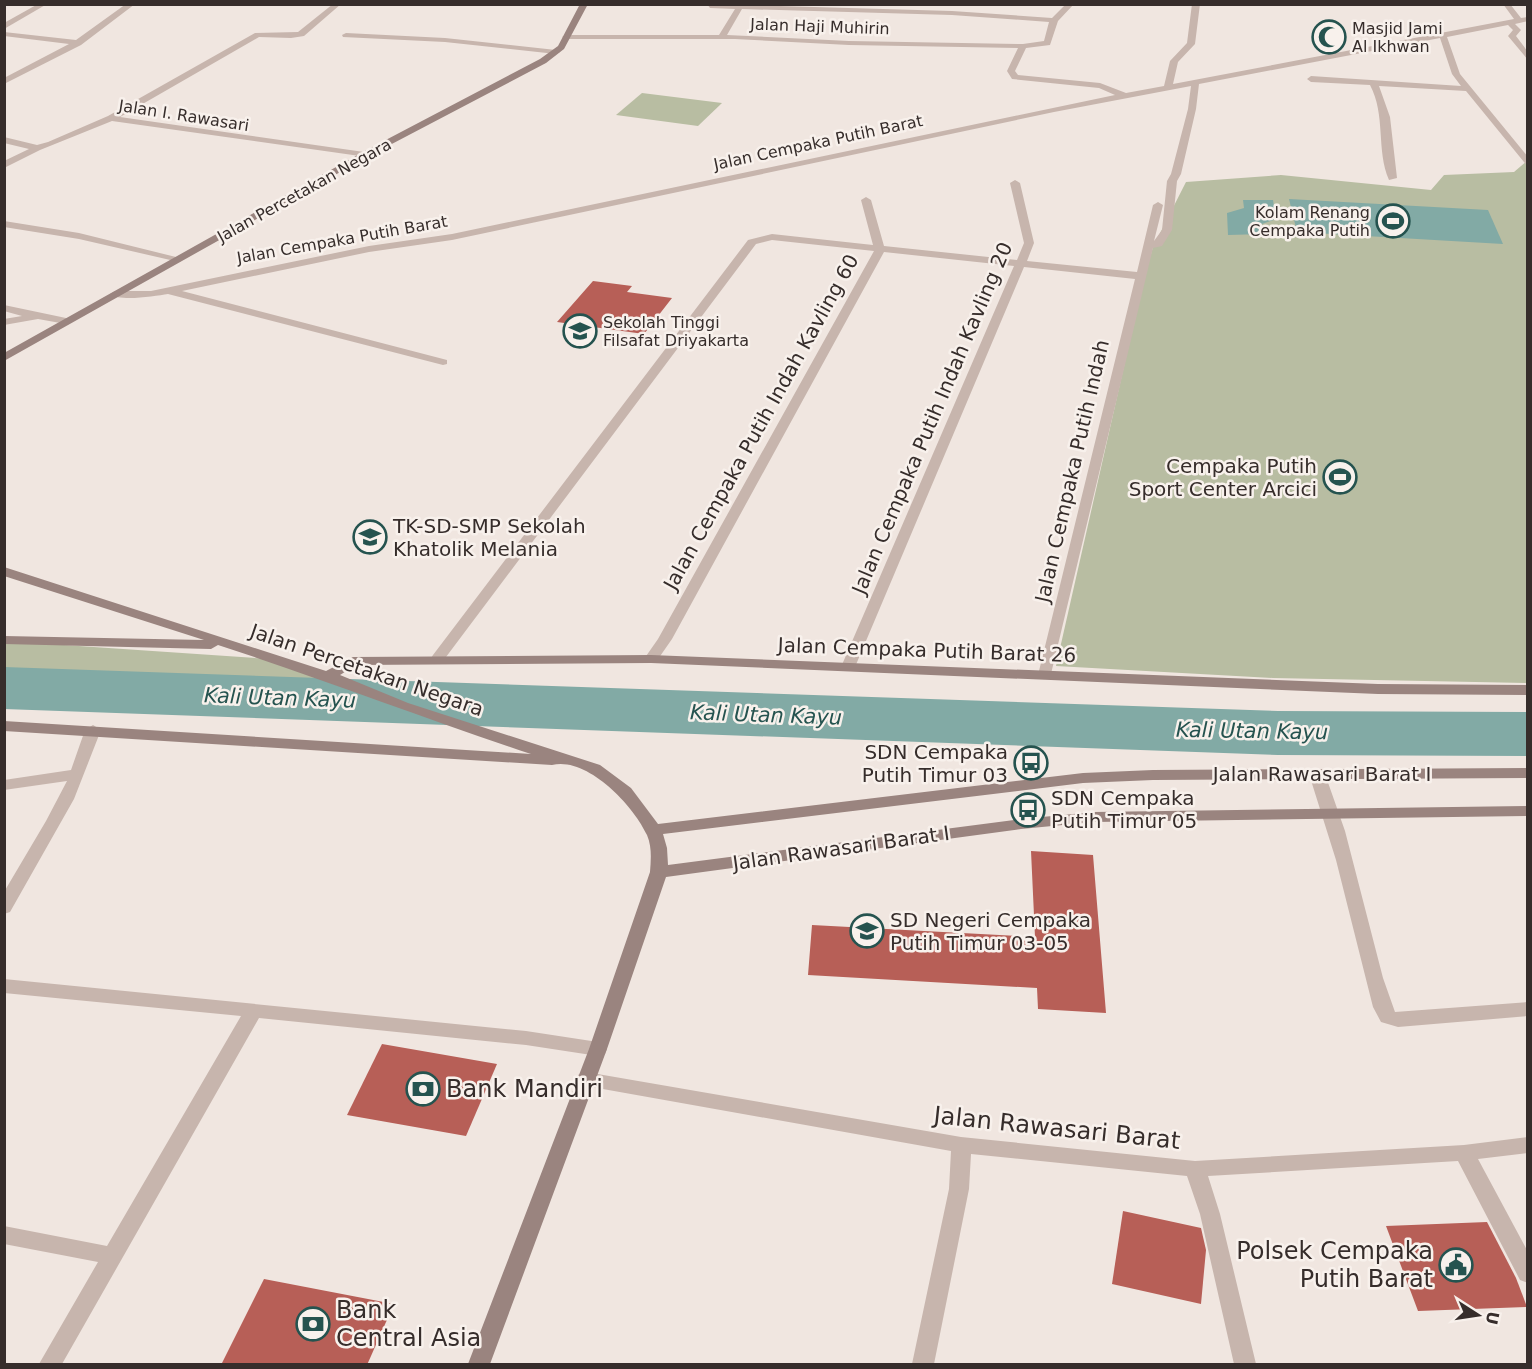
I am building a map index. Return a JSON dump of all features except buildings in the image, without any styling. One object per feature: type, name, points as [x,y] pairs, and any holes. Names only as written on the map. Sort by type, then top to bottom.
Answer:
[{"type":"street","points":[[4,27],[44,4]]},
{"type":"street","points":[[4,82],[78,43],[132,4]]},
{"type":"street","points":[[111,118],[258,35],[302,34],[338,4]]},
{"type":"street","name":"Jalan Percetakan Negara","points":[[4,358],[364,155],[556,52],[584,4]]},
{"type":"street","points":[[710,6],[783,6],[1054,20],[1071,4]]},
{"type":"street","points":[[1167,89],[1174,61],[1191,44],[1196,4]]},
{"type":"street","points":[[1506,4],[1518,23],[1512,36],[1527,58]]},
{"type":"street","points":[[722,37],[740,7]]},
{"type":"street","name":"Jalan Haji Muhirin","points":[[566,37],[722,37],[849,43],[1023,46],[1047,43],[1054,20]]},
{"type":"street","name":"Jalan Cempaka Putih Barat","points":[[115,294],[139,295],[369,249],[452,237],[1054,109],[1443,36],[1518,23],[1527,31]]},
{"type":"street","points":[[4,34],[78,43]]},
{"type":"street","points":[[346,35],[480,43],[556,52]]},
{"type":"street","points":[[1443,36],[1456,74],[1527,164]]},
{"type":"street","points":[[1023,46],[1011,71],[1015,77],[1100,86],[1126,96]]},
{"type":"street","points":[[1311,79],[1467,89]]},
{"type":"street","points":[[1372,83],[1382,96],[1386,111],[1387,155],[1392,178]]},
{"type":"street","points":[[1149,245],[1158,244],[1167,230],[1172,181],[1176,174],[1192,110],[1194,84]]},
{"type":"street","name":"Jalan I. Rawasari","points":[[4,165],[37,147],[111,118],[364,155]]},
{"type":"street","points":[[4,140],[37,147]]},
{"type":"street","points":[[1510,141],[1527,141]]},
{"type":"street","name":"Jalan Cempaka Putih Indah Kavling 20","points":[[848,667],[1029,243],[1015,183]]},
{"type":"street","name":"Jalan Cempaka Putih Indah Kavling 60","points":[[651,659],[666,639],[880,250],[866,200]]},
{"type":"street","name":"Jalan Cempaka Putih Indah","points":[[1046,675],[1158,205]]},
{"type":"street","points":[[4,224],[79,236],[179,259]]},
{"type":"street","points":[[438,658],[752,242],[772,237],[1140,276]]},
{"type":"street","points":[[168,290],[443,362]]},
{"type":"street","points":[[4,308],[66,321]]},
{"type":"street","points":[[4,322],[38,316]]},
{"type":"street","name":"Jalan Percetakan Negara","points":[[4,571],[328,676],[375,695],[571,761],[613,779],[630,797],[652,830],[659,849],[659,872]]},
{"type":"street","points":[[4,640],[227,645]]},
{"type":"street","name":"Jalan Cempaka Putih Barat 26","points":[[328,676],[353,661],[438,658],[651,659],[1378,689],[1527,690]]},
{"type":"street","points":[[4,726],[571,761]]},
{"type":"street","points":[[4,908],[77,774],[93,730]]},
{"type":"street","name":"Jalan Rawasari Barat I","points":[[652,830],[1083,778],[1527,772]]},
{"type":"street","points":[[4,785],[77,774]]},
{"type":"street","points":[[1317,774],[1332,814],[1363,939],[1382,1007],[1388,1017],[1398,1020],[1527,1009]]},
{"type":"street","name":"Jalan Rawasari Barat I","points":[[659,872],[1021,824],[1094,817],[1527,811]]},
{"type":"street","points":[[478,1365],[598,1049],[659,872]]},
{"type":"street","points":[[4,986],[526,1038],[598,1049]]},
{"type":"street","points":[[51,1365],[253,1012]]},
{"type":"street","name":"Jalan Rawasari Barat","points":[[585,1079],[961,1145],[1195,1169],[1464,1154],[1527,1145]]},
{"type":"street","points":[[923,1365],[959,1190],[961,1145]]},
{"type":"street","points":[[1464,1154],[1527,1274]]},
{"type":"street","points":[[1195,1169],[1210,1214],[1245,1365]]},
{"type":"street","points":[[4,1235],[114,1256]]},
{"type":"green space","points":[[642,93],[722,103],[698,126],[616,115]]},
{"type":"green space","points":[[1527,161],[1527,683],[1273,678],[1056,666],[1144,278],[1153,247],[1186,182],[1281,175],[1431,190],[1444,175],[1514,172]]},
{"type":"green space","points":[[5,641],[269,659],[396,704],[5,690]]},
{"type":"water","name":"Kolam Renang Cempaka Putih","points":[[1289,199],[1488,210],[1503,244],[1297,232]]},
{"type":"water","points":[[1243,200],[1273,200],[1276,219],[1262,224],[1264,234],[1228,235],[1227,213],[1244,208]]},
{"type":"waterway","name":"Kali Utan Kayu","points":[[4,688],[1278,733],[1528,734]]},
{"type":"place","name":"Masjid Jami Al Ikhwan","points":[[1329,37]]},
{"type":"place","name":"Kolam Renang Cempaka Putih","points":[[1393,221]]},
{"type":"place","name":"Sekolah Tinggi Filsafat Driyakarta","points":[[580,331]]},
{"type":"place","name":"Cempaka Putih Sport Center Arcici","points":[[1340,477]]},
{"type":"place","name":"TK-SD-SMP Sekolah Khatolik Melania","points":[[370,537]]},
{"type":"place","name":"SDN Cempaka Putih Timur 03","points":[[1031,763]]},
{"type":"place","name":"SDN Cempaka Putih Timur 05","points":[[1028,810]]},
{"type":"place","name":"SD Negeri Cempaka Putih Timur 03-05","points":[[867,931]]},
{"type":"place","name":"Bank Mandiri","points":[[423,1089]]},
{"type":"place","name":"Polsek Cempaka Putih Barat","points":[[1456,1265]]},
{"type":"place","name":"Bank Central Asia","points":[[313,1324]]}]
